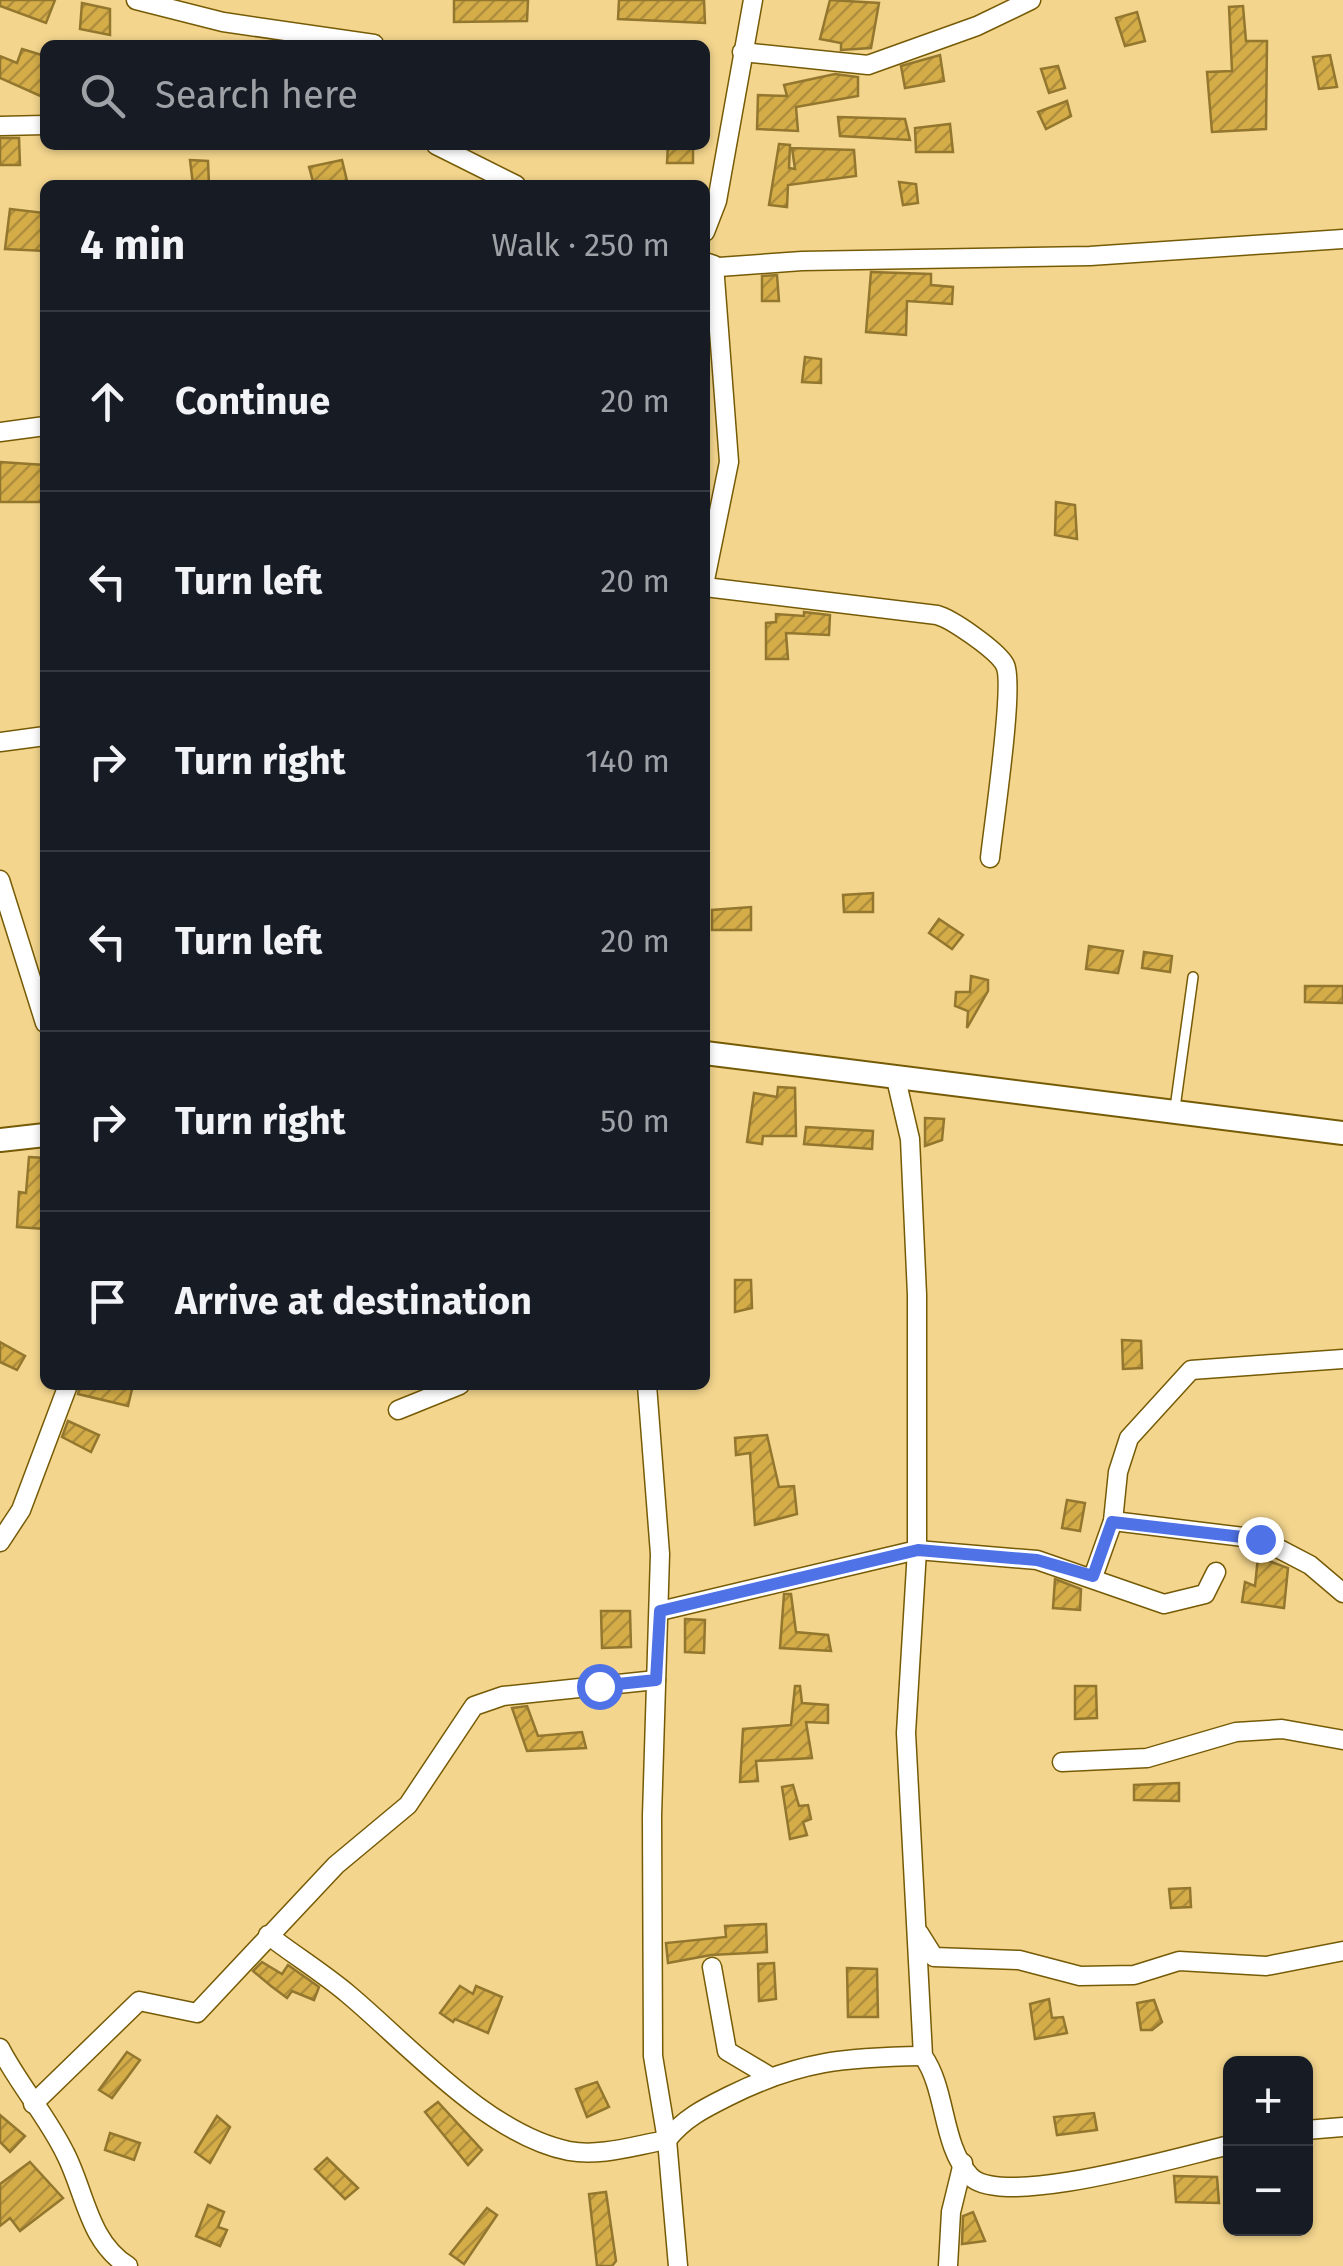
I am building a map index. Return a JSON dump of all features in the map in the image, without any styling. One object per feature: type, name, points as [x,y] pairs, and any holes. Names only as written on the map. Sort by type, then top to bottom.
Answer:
[{"type":"street","points":[[136,0],[224,22],[347,40]]},
{"type":"street","points":[[710,220],[718,201],[753,0]]},
{"type":"street","points":[[742,52],[868,65],[977,26],[1031,0]]},
{"type":"street","points":[[0,126],[40,125]]},
{"type":"street","points":[[446,150],[506,180]]},
{"type":"street","points":[[710,265],[1090,256],[1343,239]]},
{"type":"street","points":[[710,284],[729,462],[710,559]]},
{"type":"street","points":[[0,432],[40,427]]},
{"type":"street","points":[[710,585],[947,617],[996,654],[1007,670],[1002,759],[990,858]]},
{"type":"street","points":[[0,742],[40,737]]},
{"type":"street","points":[[0,880],[40,1007]]},
{"type":"street","points":[[710,1055],[1343,1133]]},
{"type":"street","points":[[896,1079],[910,1139],[912,1188],[918,1550],[906,1715],[923,2056],[936,2074],[963,2163],[971,2177],[984,2183],[1056,2185],[1223,2148]]},
{"type":"street","points":[[0,1140],[40,1136]]},
{"type":"street","points":[[1093,1576],[1112,1522],[1118,1472],[1129,1438],[1192,1370],[1343,1359]]},
{"type":"street","points":[[2,1535],[50,1440],[66,1390]]},
{"type":"street","points":[[398,1410],[448,1390]]},
{"type":"street","points":[[646,1390],[660,1611],[653,2056],[667,2140],[678,2266]]},
{"type":"street","points":[[1112,1522],[1260,1539],[1310,1565],[1343,1593]]},
{"type":"street","points":[[660,1611],[918,1550],[1037,1560],[1169,1604],[1205,1594],[1216,1572]]},
{"type":"street","points":[[33,2104],[131,2006],[144,1999],[197,2013],[336,1865],[408,1805],[474,1706],[503,1696],[656,1680]]},
{"type":"street","points":[[1062,1762],[1146,1758],[1236,1732],[1282,1729],[1343,1740]]},
{"type":"street","points":[[918,1933],[936,1957],[1019,1960],[1072,1976],[1134,1975],[1179,1960],[1266,1966],[1343,1952]]},
{"type":"street","points":[[268,1935],[346,1992],[487,2111],[542,2142],[591,2153],[667,2140],[688,2117],[769,2076],[809,2062],[923,2056]]},
{"type":"street","points":[[712,1967],[728,2050],[769,2076]]},
{"type":"street","points":[[0,2048],[67,2155],[83,2205],[99,2234],[123,2265]]},
{"type":"street","points":[[1313,2129],[1343,2127]]},
{"type":"street","points":[[948,2266],[951,2212],[963,2163]]},
{"type":"lane","points":[[1175,1111],[1193,976]]},
{"type":"building","points":[[0,0],[55,0],[46,23],[0,6]]},
{"type":"building","points":[[454,0],[528,0],[527,21],[454,22]]},
{"type":"building","points":[[619,0],[704,0],[705,23],[618,19]]},
{"type":"building","points":[[830,0],[879,3],[871,48],[841,50],[841,43],[820,39]]},
{"type":"building","points":[[82,3],[110,9],[110,35],[80,29]]},
{"type":"building","points":[[1243,6],[1246,41],[1267,41],[1266,129],[1212,132],[1207,72],[1232,71],[1229,7]]},
{"type":"building","points":[[1137,12],[1145,41],[1125,46],[1116,18]]},
{"type":"building","points":[[22,49],[40,54],[40,96],[0,78],[0,56],[17,63]]},
{"type":"building","points":[[940,55],[944,81],[905,88],[901,66]]},
{"type":"building","points":[[1330,55],[1337,87],[1319,89],[1313,57]]},
{"type":"building","points":[[1058,66],[1065,88],[1049,93],[1041,69]]},
{"type":"building","points":[[835,74],[858,77],[858,96],[796,107],[798,131],[757,129],[758,95],[787,96],[784,85]]},
{"type":"building","points":[[1067,101],[1071,116],[1046,129],[1038,112]]},
{"type":"building","points":[[838,117],[905,119],[910,140],[840,136]]},
{"type":"building","points":[[950,124],[953,152],[916,152],[915,128]]},
{"type":"building","points":[[0,138],[19,138],[20,165],[0,165]]},
{"type":"building","points":[[779,144],[790,145],[789,168],[795,169],[792,148],[854,150],[856,176],[788,185],[787,207],[769,205]]},
{"type":"building","points":[[668,150],[693,150],[693,163],[667,163]]},
{"type":"building","points":[[190,160],[208,161],[209,180],[192,180]]},
{"type":"building","points":[[342,160],[347,180],[313,180],[309,167]]},
{"type":"building","points":[[899,182],[916,184],[918,203],[903,205]]},
{"type":"building","points":[[10,209],[40,212],[40,251],[5,249]]},
{"type":"building","points":[[871,272],[931,274],[931,285],[953,287],[952,304],[907,301],[906,335],[866,332]]},
{"type":"building","points":[[777,275],[779,301],[762,301],[762,276]]},
{"type":"building","points":[[805,357],[821,359],[821,383],[802,382]]},
{"type":"building","points":[[0,462],[40,465],[40,502],[0,502]]},
{"type":"building","points":[[1056,502],[1075,505],[1077,539],[1055,535]]},
{"type":"building","points":[[804,612],[830,615],[829,635],[786,633],[788,659],[766,659],[766,623],[776,622],[776,614],[804,616]]},
{"type":"building","points":[[873,893],[873,912],[844,912],[843,895]]},
{"type":"building","points":[[751,907],[751,930],[712,930],[712,910]]},
{"type":"building","points":[[939,919],[963,935],[952,949],[929,933]]},
{"type":"building","points":[[1089,946],[1123,951],[1118,973],[1086,969]]},
{"type":"building","points":[[1144,952],[1172,956],[1170,972],[1142,968]]},
{"type":"building","points":[[971,976],[988,980],[988,991],[967,1028],[968,1011],[955,1006],[956,992],[970,992]]},
{"type":"building","points":[[1305,986],[1343,986],[1343,1003],[1305,1002]]},
{"type":"building","points":[[778,1087],[795,1088],[796,1136],[763,1136],[762,1144],[747,1142],[754,1093],[777,1097]]},
{"type":"building","points":[[925,1118],[944,1119],[942,1140],[925,1146]]},
{"type":"building","points":[[806,1127],[873,1131],[872,1149],[804,1144]]},
{"type":"building","points":[[29,1157],[40,1158],[40,1229],[17,1227],[19,1192],[26,1193]]},
{"type":"building","points":[[735,1280],[751,1280],[752,1308],[735,1312]]},
{"type":"building","points":[[1122,1340],[1141,1341],[1142,1368],[1123,1369]]},
{"type":"building","points":[[0,1342],[25,1356],[17,1370],[0,1362]]},
{"type":"building","points":[[79,1390],[132,1390],[128,1406],[78,1394]]},
{"type":"building","points":[[68,1421],[99,1435],[91,1452],[62,1437]]},
{"type":"building","points":[[767,1435],[779,1487],[794,1486],[797,1514],[755,1525],[750,1453],[736,1455],[735,1438]]},
{"type":"building","points":[[1067,1500],[1085,1503],[1080,1531],[1062,1528]]},
{"type":"building","points":[[1258,1557],[1288,1568],[1284,1608],[1242,1602],[1245,1582],[1255,1586]]},
{"type":"building","points":[[1055,1579],[1081,1589],[1080,1610],[1053,1608]]},
{"type":"building","points":[[784,1594],[791,1594],[796,1632],[828,1635],[831,1651],[780,1648]]},
{"type":"building","points":[[601,1611],[630,1611],[631,1647],[602,1648]]},
{"type":"building","points":[[685,1619],[705,1620],[704,1653],[685,1652]]},
{"type":"building","points":[[795,1686],[800,1686],[802,1703],[828,1705],[828,1723],[806,1722],[812,1758],[756,1761],[758,1781],[740,1782],[743,1729],[791,1725]]},
{"type":"building","points":[[1075,1686],[1096,1686],[1097,1718],[1075,1719]]},
{"type":"building","points":[[527,1706],[538,1736],[582,1732],[586,1748],[527,1751],[512,1708]]},
{"type":"building","points":[[1179,1783],[1179,1801],[1134,1800],[1134,1785]]},
{"type":"building","points":[[793,1785],[799,1806],[808,1805],[811,1819],[803,1822],[807,1835],[790,1839],[782,1787]]},
{"type":"building","points":[[1190,1888],[1191,1907],[1171,1908],[1169,1889]]},
{"type":"building","points":[[766,1924],[767,1952],[711,1955],[668,1963],[666,1943],[726,1937],[725,1926]]},
{"type":"building","points":[[262,1962],[282,1974],[288,1965],[319,1987],[314,2000],[292,1991],[287,1998],[253,1971]]},
{"type":"building","points":[[774,1963],[776,1999],[759,2001],[758,1964]]},
{"type":"building","points":[[847,1968],[877,1969],[878,2017],[848,2017]]},
{"type":"building","points":[[460,1986],[473,1994],[476,1986],[502,1997],[488,2033],[455,2019],[453,2022],[440,2013]]},
{"type":"building","points":[[1049,1999],[1052,2018],[1063,2017],[1067,2033],[1035,2039],[1030,2004]]},
{"type":"building","points":[[1154,2000],[1162,2022],[1152,2030],[1141,2030],[1137,2003]]},
{"type":"building","points":[[127,2052],[140,2060],[112,2098],[99,2090]]},
{"type":"building","points":[[597,2082],[609,2107],[587,2117],[576,2089]]},
{"type":"building","points":[[438,2102],[482,2150],[468,2165],[425,2112]]},
{"type":"building","points":[[1094,2113],[1097,2130],[1057,2135],[1054,2117]]},
{"type":"building","points":[[0,2115],[25,2136],[10,2152],[0,2142]]},
{"type":"building","points":[[217,2116],[230,2127],[210,2163],[195,2152]]},
{"type":"building","points":[[110,2133],[140,2143],[134,2160],[105,2150]]},
{"type":"building","points":[[327,2158],[358,2188],[345,2199],[315,2169]]},
{"type":"building","points":[[30,2162],[63,2198],[20,2231],[10,2218],[0,2226],[0,2184]]},
{"type":"building","points":[[1174,2176],[1217,2177],[1219,2203],[1176,2202]]},
{"type":"building","points":[[606,2192],[616,2261],[612,2266],[597,2266],[589,2194]]},
{"type":"building","points":[[208,2205],[224,2212],[218,2227],[227,2230],[220,2246],[196,2236]]},
{"type":"building","points":[[487,2208],[497,2215],[464,2264],[450,2254]]},
{"type":"building","points":[[973,2212],[985,2241],[962,2244],[963,2216]]},
{"type":"route","points":[[599,1686],[656,1680],[660,1611],[724,1593],[829,1573],[918,1550],[1037,1560],[1093,1576],[1112,1522],[1168,1525],[1193,1533],[1260,1539]]}]
